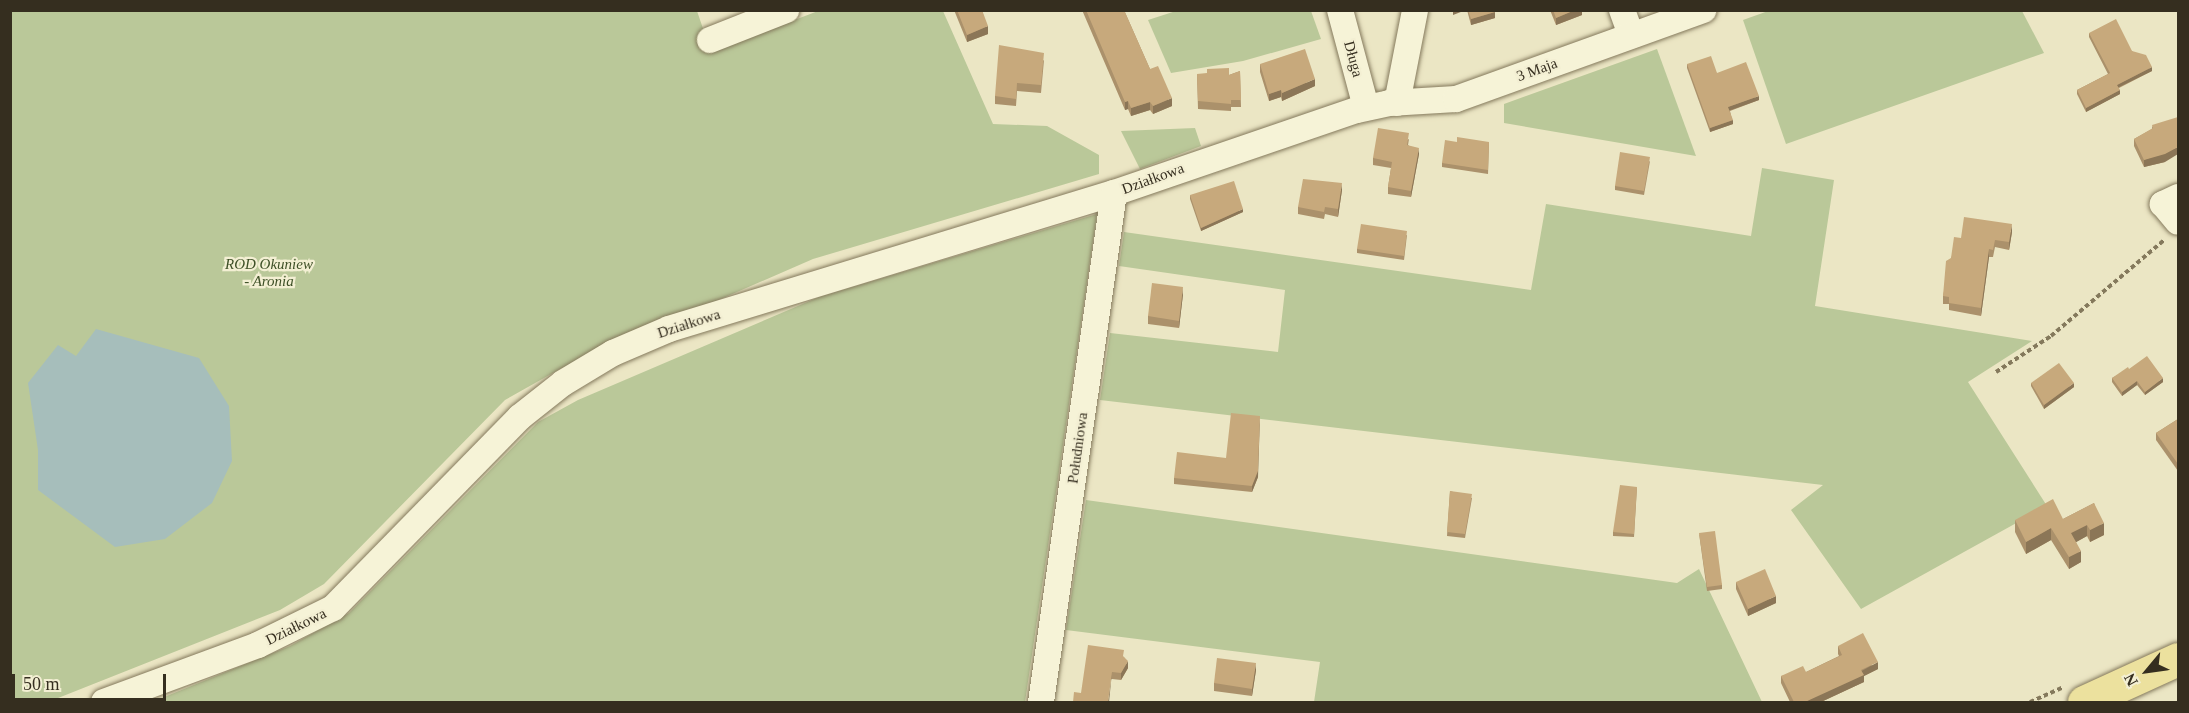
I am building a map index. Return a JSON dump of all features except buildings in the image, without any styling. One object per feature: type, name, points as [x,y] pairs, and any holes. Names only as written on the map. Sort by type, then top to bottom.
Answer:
[{"type":"main road","points":[[2084,702],[2178,659]]},
{"type":"street","points":[[710,40],[786,10]]},
{"type":"street","name":"Długa","points":[[1340,10],[1366,107]]},
{"type":"street","points":[[1397,103],[1415,10]]},
{"type":"street","points":[[1622,10],[1631,35]]},
{"type":"street","name":"3 Maja","points":[[1366,107],[1456,99],[1702,10]]},
{"type":"street","name":"Działkowa","points":[[104,702],[258,645],[333,608],[520,417],[563,383],[613,353],[669,329],[1114,194],[1366,107]]},
{"type":"street","name":"Południowa","points":[[1041,702],[1114,194]]},
{"type":"street","points":[[2174,229],[2163,204],[2178,197]]},
{"type":"path","points":[[1996,372],[2051,336],[2174,229]]},
{"type":"green space","points":[[1179,10],[1311,11],[1321,39],[1243,61],[1171,73],[1148,20]]},
{"type":"green space","points":[[1771,10],[2022,11],[2044,53],[1786,144],[1743,20]]},
{"type":"green space","name":"ROD Okuniew - Aronia","points":[[10,11],[697,11],[711,52],[818,11],[943,11],[993,124],[1047,126],[1099,155],[1099,174],[813,259],[560,369],[505,400],[324,584],[280,610],[48,702],[11,702]]},
{"type":"green space","points":[[1657,49],[1696,156],[1504,123],[1504,104]]},
{"type":"green space","points":[[1195,128],[1201,146],[1140,169],[1121,131]]},
{"type":"green space","points":[[1762,168],[1834,180],[1815,306],[2032,341],[1968,382],[2047,506],[1861,609],[1791,510],[1823,485],[1100,400],[1110,333],[1278,352],[1285,290],[1119,266],[1124,232],[1531,290],[1546,204],[1751,236]]},
{"type":"green space","points":[[1097,214],[1025,702],[152,702],[290,646],[349,613],[538,422],[578,400],[819,297]]},
{"type":"green space","points":[[1086,500],[1677,583],[1699,569],[1762,702],[1314,702],[1320,662],[1066,630]]},
{"type":"water","points":[[96,329],[199,358],[229,406],[232,461],[212,503],[165,539],[115,547],[38,490],[38,450],[28,383],[58,345],[76,356]]}]
